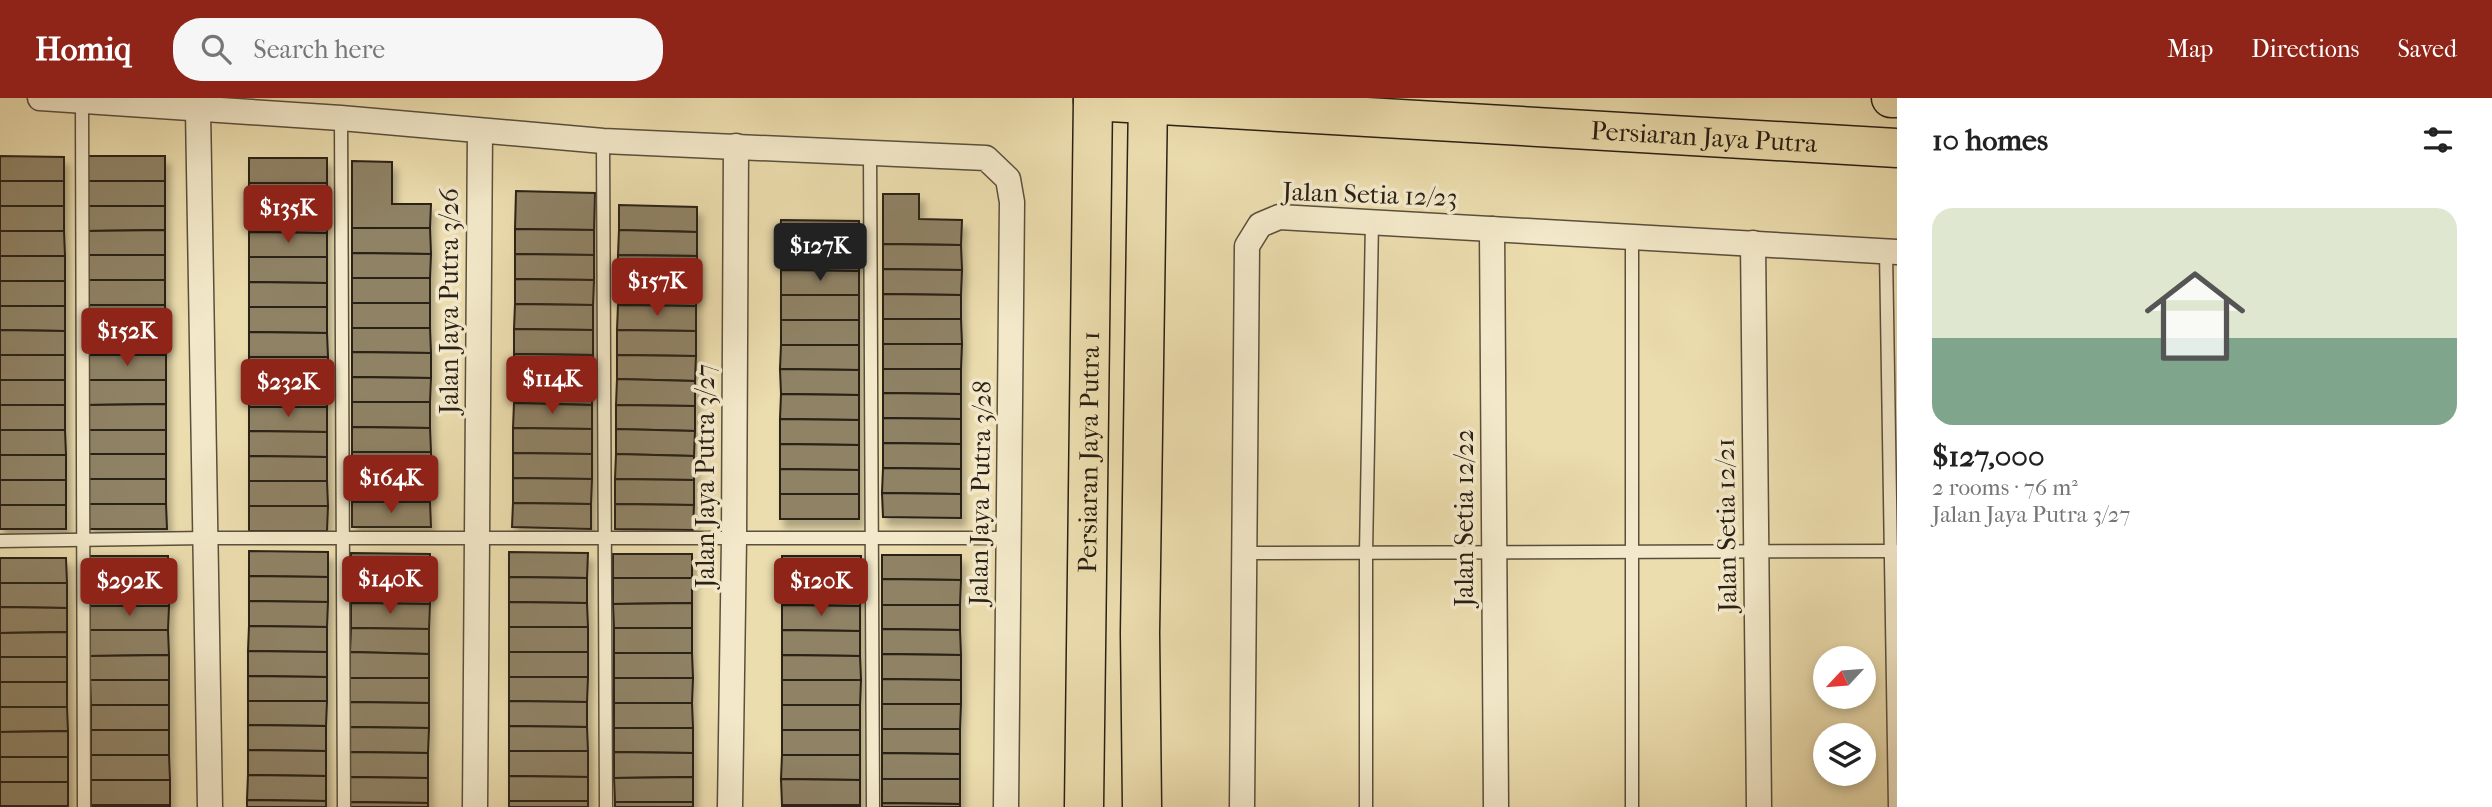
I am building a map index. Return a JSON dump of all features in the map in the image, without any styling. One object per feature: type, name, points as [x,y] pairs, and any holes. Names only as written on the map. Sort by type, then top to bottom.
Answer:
[{"type":"main road","points":[[1891,98],[1897,98]]},
{"type":"main road","name":"Persiaran Jaya Putra","points":[[1093,99],[1897,148]]},
{"type":"main road","name":"Persiaran Jaya Putra 1","points":[[1084,807],[1093,99]]},
{"type":"main road","points":[[1142,807],[1140,634],[1148,101]]},
{"type":"street","points":[[40,98],[341,118],[603,141],[870,152]]},
{"type":"street","points":[[198,110],[209,807]]},
{"type":"street","name":"Jalan Jaya Putra 3/26","points":[[475,807],[480,131]]},
{"type":"street","name":"Jalan Jaya Putra 3/27","points":[[730,807],[736,146]]},
{"type":"street","name":"Jalan Jaya Putra 3/28","points":[[870,152],[986,158],[1008,180],[1012,202],[1006,807]]},
{"type":"street","name":"Jalan Setia 12/23","points":[[1242,807],[1247,246],[1260,225],[1279,217],[1891,251]]},
{"type":"street","name":"Jalan Setia 12/22","points":[[1492,229],[1496,807]]},
{"type":"street","name":"Jalan Setia 12/21","points":[[1753,243],[1759,807]]},
{"type":"lane","points":[[82,101],[84,807]]},
{"type":"lane","points":[[341,118],[344,807]]},
{"type":"lane","points":[[603,141],[606,807]]},
{"type":"lane","points":[[870,152],[873,807]]},
{"type":"lane","points":[[1366,807],[1366,553],[1372,222]]},
{"type":"lane","points":[[1632,236],[1632,807]]},
{"type":"lane","points":[[1891,251],[1895,807]]},
{"type":"lane","points":[[0,541],[205,538],[1009,538]]},
{"type":"lane","points":[[1244,553],[1894,551]]},
{"type":"building","points":[[0,156],[64,157],[64,181],[0,181]]},
{"type":"building","points":[[86,156],[165,156],[165,181],[87,181]]},
{"type":"building","points":[[249,158],[327,158],[327,183],[249,183]]},
{"type":"building","points":[[352,161],[392,162],[392,204],[431,204],[430,228],[352,228]]},
{"type":"building","points":[[0,181],[64,181],[64,206],[0,206]]},
{"type":"building","points":[[87,181],[165,181],[165,206],[86,206]]},
{"type":"building","points":[[249,183],[327,183],[327,208],[249,207]]},
{"type":"building","points":[[516,191],[595,193],[594,230],[515,229]]},
{"type":"building","points":[[883,194],[919,194],[919,219],[962,220],[961,245],[883,244]]},
{"type":"building","points":[[619,205],[697,207],[697,232],[619,230]]},
{"type":"building","points":[[0,206],[64,206],[64,231],[0,231]]},
{"type":"building","points":[[86,206],[165,206],[165,230],[86,231]]},
{"type":"building","points":[[249,207],[327,208],[327,233],[249,232]]},
{"type":"building","points":[[781,220],[859,221],[859,246],[780,245]]},
{"type":"building","points":[[352,228],[430,228],[431,254],[352,253]]},
{"type":"building","points":[[515,229],[594,230],[594,255],[515,254]]},
{"type":"building","points":[[165,230],[165,255],[87,255],[86,231]]},
{"type":"building","points":[[619,230],[697,232],[697,256],[618,255]]},
{"type":"building","points":[[0,231],[64,231],[65,256],[0,256]]},
{"type":"building","points":[[249,232],[327,233],[327,257],[249,257]]},
{"type":"building","points":[[883,244],[961,245],[962,270],[883,269]]},
{"type":"building","points":[[780,245],[859,246],[859,271],[781,270]]},
{"type":"building","points":[[352,253],[431,254],[430,278],[352,278]]},
{"type":"building","points":[[515,254],[594,255],[594,280],[515,279]]},
{"type":"building","points":[[87,255],[165,255],[165,280],[87,280]]},
{"type":"building","points":[[618,255],[697,256],[697,282],[618,280]]},
{"type":"building","points":[[0,256],[65,256],[65,281],[0,281]]},
{"type":"building","points":[[249,257],[327,257],[327,283],[249,282]]},
{"type":"building","points":[[883,269],[962,270],[961,295],[883,294]]},
{"type":"building","points":[[781,270],[859,271],[859,295],[781,295]]},
{"type":"building","points":[[352,278],[430,278],[430,303],[352,303]]},
{"type":"building","points":[[515,279],[594,280],[593,305],[515,304]]},
{"type":"building","points":[[87,280],[165,280],[165,305],[87,305]]},
{"type":"building","points":[[618,280],[697,282],[696,306],[618,305]]},
{"type":"building","points":[[0,281],[65,281],[65,306],[0,306]]},
{"type":"building","points":[[249,282],[327,283],[327,307],[249,307]]},
{"type":"building","points":[[883,294],[961,295],[961,319],[883,319]]},
{"type":"building","points":[[781,295],[859,295],[859,320],[781,320]]},
{"type":"building","points":[[352,303],[430,303],[430,328],[352,328]]},
{"type":"building","points":[[515,304],[593,305],[593,330],[514,329]]},
{"type":"building","points":[[87,305],[165,305],[166,330],[87,330]]},
{"type":"building","points":[[618,305],[696,306],[696,331],[617,330]]},
{"type":"building","points":[[0,306],[65,306],[65,331],[0,330]]},
{"type":"building","points":[[249,307],[327,307],[327,333],[249,332]]},
{"type":"building","points":[[883,319],[961,319],[962,344],[883,344]]},
{"type":"building","points":[[781,320],[859,320],[859,345],[781,345]]},
{"type":"building","points":[[352,328],[430,328],[431,353],[352,352]]},
{"type":"building","points":[[514,329],[593,330],[593,355],[514,354]]},
{"type":"building","points":[[0,330],[65,331],[65,355],[0,355]]},
{"type":"building","points":[[87,330],[166,330],[166,355],[88,355]]},
{"type":"building","points":[[617,330],[696,331],[696,356],[617,355]]},
{"type":"building","points":[[249,332],[327,333],[328,357],[249,357]]},
{"type":"building","points":[[883,344],[962,344],[961,369],[883,369]]},
{"type":"building","points":[[781,345],[859,345],[859,370],[780,369]]},
{"type":"building","points":[[352,352],[431,353],[431,378],[352,377]]},
{"type":"building","points":[[514,354],[593,355],[592,379],[514,378]]},
{"type":"building","points":[[0,355],[65,355],[65,380],[0,380]]},
{"type":"building","points":[[88,355],[166,355],[166,380],[87,380]]},
{"type":"building","points":[[617,355],[696,356],[695,381],[617,379]]},
{"type":"building","points":[[249,357],[328,357],[328,382],[249,381]]},
{"type":"building","points":[[780,369],[859,370],[859,395],[781,394]]},
{"type":"building","points":[[883,369],[961,369],[961,394],[883,393]]},
{"type":"building","points":[[352,377],[431,378],[430,402],[352,402]]},
{"type":"building","points":[[514,378],[592,379],[592,405],[514,403]]},
{"type":"building","points":[[617,379],[695,381],[695,406],[616,405]]},
{"type":"building","points":[[0,380],[65,380],[65,405],[0,405]]},
{"type":"building","points":[[87,380],[166,380],[166,404],[87,405]]},
{"type":"building","points":[[249,381],[328,382],[327,407],[249,407]]},
{"type":"building","points":[[883,393],[961,394],[961,419],[883,418]]},
{"type":"building","points":[[781,394],[859,395],[859,420],[780,419]]},
{"type":"building","points":[[352,402],[430,402],[430,428],[352,427]]},
{"type":"building","points":[[514,403],[592,405],[592,429],[513,428]]},
{"type":"building","points":[[166,404],[166,430],[88,430],[87,405]]},
{"type":"building","points":[[0,405],[65,405],[65,430],[0,430]]},
{"type":"building","points":[[616,405],[695,406],[695,431],[616,429]]},
{"type":"building","points":[[249,407],[327,407],[327,432],[249,431]]},
{"type":"building","points":[[883,418],[961,419],[961,444],[883,443]]},
{"type":"building","points":[[780,419],[859,420],[859,445],[780,444]]},
{"type":"building","points":[[352,427],[430,428],[431,452],[352,452]]},
{"type":"building","points":[[513,428],[592,429],[592,454],[513,453]]},
{"type":"building","points":[[616,429],[695,431],[694,456],[616,454]]},
{"type":"building","points":[[0,430],[65,430],[66,455],[0,455]]},
{"type":"building","points":[[88,430],[166,430],[166,454],[88,454]]},
{"type":"building","points":[[249,431],[327,432],[327,457],[249,456]]},
{"type":"building","points":[[883,443],[961,444],[961,469],[883,468]]},
{"type":"building","points":[[780,444],[859,445],[859,470],[780,469]]},
{"type":"building","points":[[352,452],[431,452],[431,477],[352,477]]},
{"type":"building","points":[[513,453],[592,454],[592,479],[513,478]]},
{"type":"building","points":[[88,454],[166,454],[166,479],[88,479]]},
{"type":"building","points":[[616,454],[694,456],[694,480],[615,479]]},
{"type":"building","points":[[0,455],[66,455],[66,480],[0,480]]},
{"type":"building","points":[[249,456],[327,457],[327,481],[249,481]]},
{"type":"building","points":[[883,468],[961,469],[961,494],[882,493]]},
{"type":"building","points":[[780,469],[859,470],[859,494],[780,494]]},
{"type":"building","points":[[352,477],[431,477],[430,502],[352,502]]},
{"type":"building","points":[[513,478],[592,479],[591,504],[513,503]]},
{"type":"building","points":[[88,479],[166,479],[166,504],[88,504]]},
{"type":"building","points":[[615,479],[694,480],[694,505],[615,504]]},
{"type":"building","points":[[0,480],[66,480],[66,505],[0,505]]},
{"type":"building","points":[[249,481],[327,481],[328,506],[249,506]]},
{"type":"building","points":[[882,493],[961,494],[961,518],[883,517]]},
{"type":"building","points":[[780,494],[859,494],[859,519],[780,519]]},
{"type":"building","points":[[352,502],[430,502],[431,527],[352,527]]},
{"type":"building","points":[[513,503],[591,504],[591,529],[512,527]]},
{"type":"building","points":[[88,504],[166,504],[167,529],[88,529]]},
{"type":"building","points":[[615,504],[694,505],[693,530],[615,529]]},
{"type":"building","points":[[0,505],[66,505],[66,529],[0,529]]},
{"type":"building","points":[[249,506],[328,506],[327,531],[249,531]]},
{"type":"building","points":[[249,551],[328,552],[328,577],[249,576]]},
{"type":"building","points":[[509,552],[588,553],[587,578],[509,577]]},
{"type":"building","points":[[351,553],[430,554],[430,579],[351,578]]},
{"type":"building","points":[[613,554],[692,554],[692,578],[613,578]]},
{"type":"building","points":[[882,555],[961,555],[961,580],[882,579]]},
{"type":"building","points":[[89,556],[168,556],[168,581],[90,581]]},
{"type":"building","points":[[782,556],[861,556],[860,581],[782,581]]},
{"type":"building","points":[[0,558],[66,558],[67,583],[0,583]]},
{"type":"building","points":[[249,576],[328,577],[328,602],[249,601]]},
{"type":"building","points":[[509,577],[587,578],[587,603],[509,602]]},
{"type":"building","points":[[351,578],[430,579],[430,604],[351,603]]},
{"type":"building","points":[[613,578],[692,578],[692,603],[613,604]]},
{"type":"building","points":[[882,579],[961,580],[960,605],[882,605]]},
{"type":"building","points":[[90,581],[168,581],[169,606],[90,606]]},
{"type":"building","points":[[782,581],[860,581],[860,606],[782,605]]},
{"type":"building","points":[[0,583],[67,583],[67,608],[0,607]]},
{"type":"building","points":[[249,601],[328,602],[327,627],[249,626]]},
{"type":"building","points":[[509,602],[587,603],[588,627],[509,627]]},
{"type":"building","points":[[351,603],[430,604],[429,629],[351,628]]},
{"type":"building","points":[[692,603],[692,628],[614,628],[613,604]]},
{"type":"building","points":[[782,605],[860,606],[860,631],[782,630]]},
{"type":"building","points":[[882,605],[960,605],[960,630],[882,629]]},
{"type":"building","points":[[90,606],[169,606],[168,630],[90,630]]},
{"type":"building","points":[[0,607],[67,608],[67,632],[0,633]]},
{"type":"building","points":[[249,626],[327,627],[327,652],[248,651]]},
{"type":"building","points":[[509,627],[588,627],[588,652],[509,652]]},
{"type":"building","points":[[351,628],[429,629],[429,654],[350,652]]},
{"type":"building","points":[[614,628],[692,628],[692,653],[614,653]]},
{"type":"building","points":[[882,629],[960,630],[961,655],[882,654]]},
{"type":"building","points":[[90,630],[168,630],[169,655],[90,656]]},
{"type":"building","points":[[782,630],[860,631],[860,656],[782,655]]},
{"type":"building","points":[[67,632],[67,657],[0,657],[0,633]]},
{"type":"building","points":[[248,651],[327,652],[327,677],[248,676]]},
{"type":"building","points":[[350,652],[429,654],[429,678],[350,678]]},
{"type":"building","points":[[509,652],[588,652],[588,677],[509,677]]},
{"type":"building","points":[[614,653],[692,653],[693,678],[614,678]]},
{"type":"building","points":[[882,654],[961,655],[961,680],[882,679]]},
{"type":"building","points":[[169,655],[169,680],[90,680],[90,656]]},
{"type":"building","points":[[782,655],[860,656],[861,680],[782,680]]},
{"type":"building","points":[[0,657],[67,657],[67,682],[0,682]]},
{"type":"building","points":[[248,676],[327,677],[327,701],[248,701]]},
{"type":"building","points":[[509,677],[588,677],[587,702],[509,701]]},
{"type":"building","points":[[350,678],[429,678],[429,703],[350,702]]},
{"type":"building","points":[[614,678],[693,678],[692,703],[614,703]]},
{"type":"building","points":[[882,679],[961,680],[961,704],[882,704]]},
{"type":"building","points":[[90,680],[169,680],[169,705],[91,705]]},
{"type":"building","points":[[782,680],[861,680],[860,705],[782,705]]},
{"type":"building","points":[[0,682],[67,682],[67,707],[0,707]]},
{"type":"building","points":[[248,701],[327,701],[326,726],[248,725]]},
{"type":"building","points":[[509,701],[587,702],[587,727],[509,726]]},
{"type":"building","points":[[350,702],[429,703],[429,728],[350,727]]},
{"type":"building","points":[[614,703],[692,703],[693,728],[614,728]]},
{"type":"building","points":[[882,704],[961,704],[960,729],[882,729]]},
{"type":"building","points":[[91,705],[169,705],[169,730],[91,730]]},
{"type":"building","points":[[782,705],[860,705],[860,730],[782,730]]},
{"type":"building","points":[[0,707],[67,707],[68,731],[0,732]]},
{"type":"building","points":[[248,725],[326,726],[326,751],[248,750]]},
{"type":"building","points":[[509,726],[587,727],[588,751],[509,751]]},
{"type":"building","points":[[350,727],[429,728],[428,753],[350,752]]},
{"type":"building","points":[[614,728],[693,728],[693,753],[614,752]]},
{"type":"building","points":[[882,729],[960,729],[960,754],[882,753]]},
{"type":"building","points":[[91,730],[169,730],[169,755],[91,755]]},
{"type":"building","points":[[782,730],[860,730],[860,755],[782,755]]},
{"type":"building","points":[[68,731],[68,757],[0,757],[0,732]]},
{"type":"building","points":[[248,750],[326,751],[326,776],[248,775]]},
{"type":"building","points":[[509,751],[588,751],[588,777],[509,776]]},
{"type":"building","points":[[350,752],[428,753],[428,778],[350,777]]},
{"type":"building","points":[[614,752],[693,753],[693,777],[614,778]]},
{"type":"building","points":[[882,753],[960,754],[960,779],[882,779]]},
{"type":"building","points":[[91,755],[169,755],[170,780],[91,780]]},
{"type":"building","points":[[782,755],[860,755],[860,780],[781,779]]},
{"type":"building","points":[[0,757],[68,757],[68,782],[0,782]]},
{"type":"building","points":[[248,775],[326,776],[326,801],[247,800]]},
{"type":"building","points":[[509,776],[588,777],[588,801],[509,801]]},
{"type":"building","points":[[350,777],[428,778],[428,803],[349,802]]},
{"type":"building","points":[[693,777],[693,802],[615,802],[614,778]]},
{"type":"building","points":[[781,779],[860,780],[860,805],[782,805]]},
{"type":"building","points":[[882,779],[960,779],[960,804],[882,803]]},
{"type":"building","points":[[91,780],[170,780],[170,805],[91,805]]},
{"type":"building","points":[[0,782],[68,782],[68,806],[0,806]]},
{"type":"building","points":[[247,800],[326,801],[326,807],[247,807]]},
{"type":"building","points":[[509,801],[588,801],[588,807],[509,807]]},
{"type":"building","points":[[349,802],[428,803],[428,807],[349,807]]},
{"type":"building","points":[[615,802],[693,802],[693,807],[615,807]]},
{"type":"building","points":[[882,803],[960,804],[960,807],[882,807]]},
{"type":"building","points":[[170,805],[170,807],[91,807]]},
{"type":"building","points":[[860,805],[860,807],[782,807]]}]
